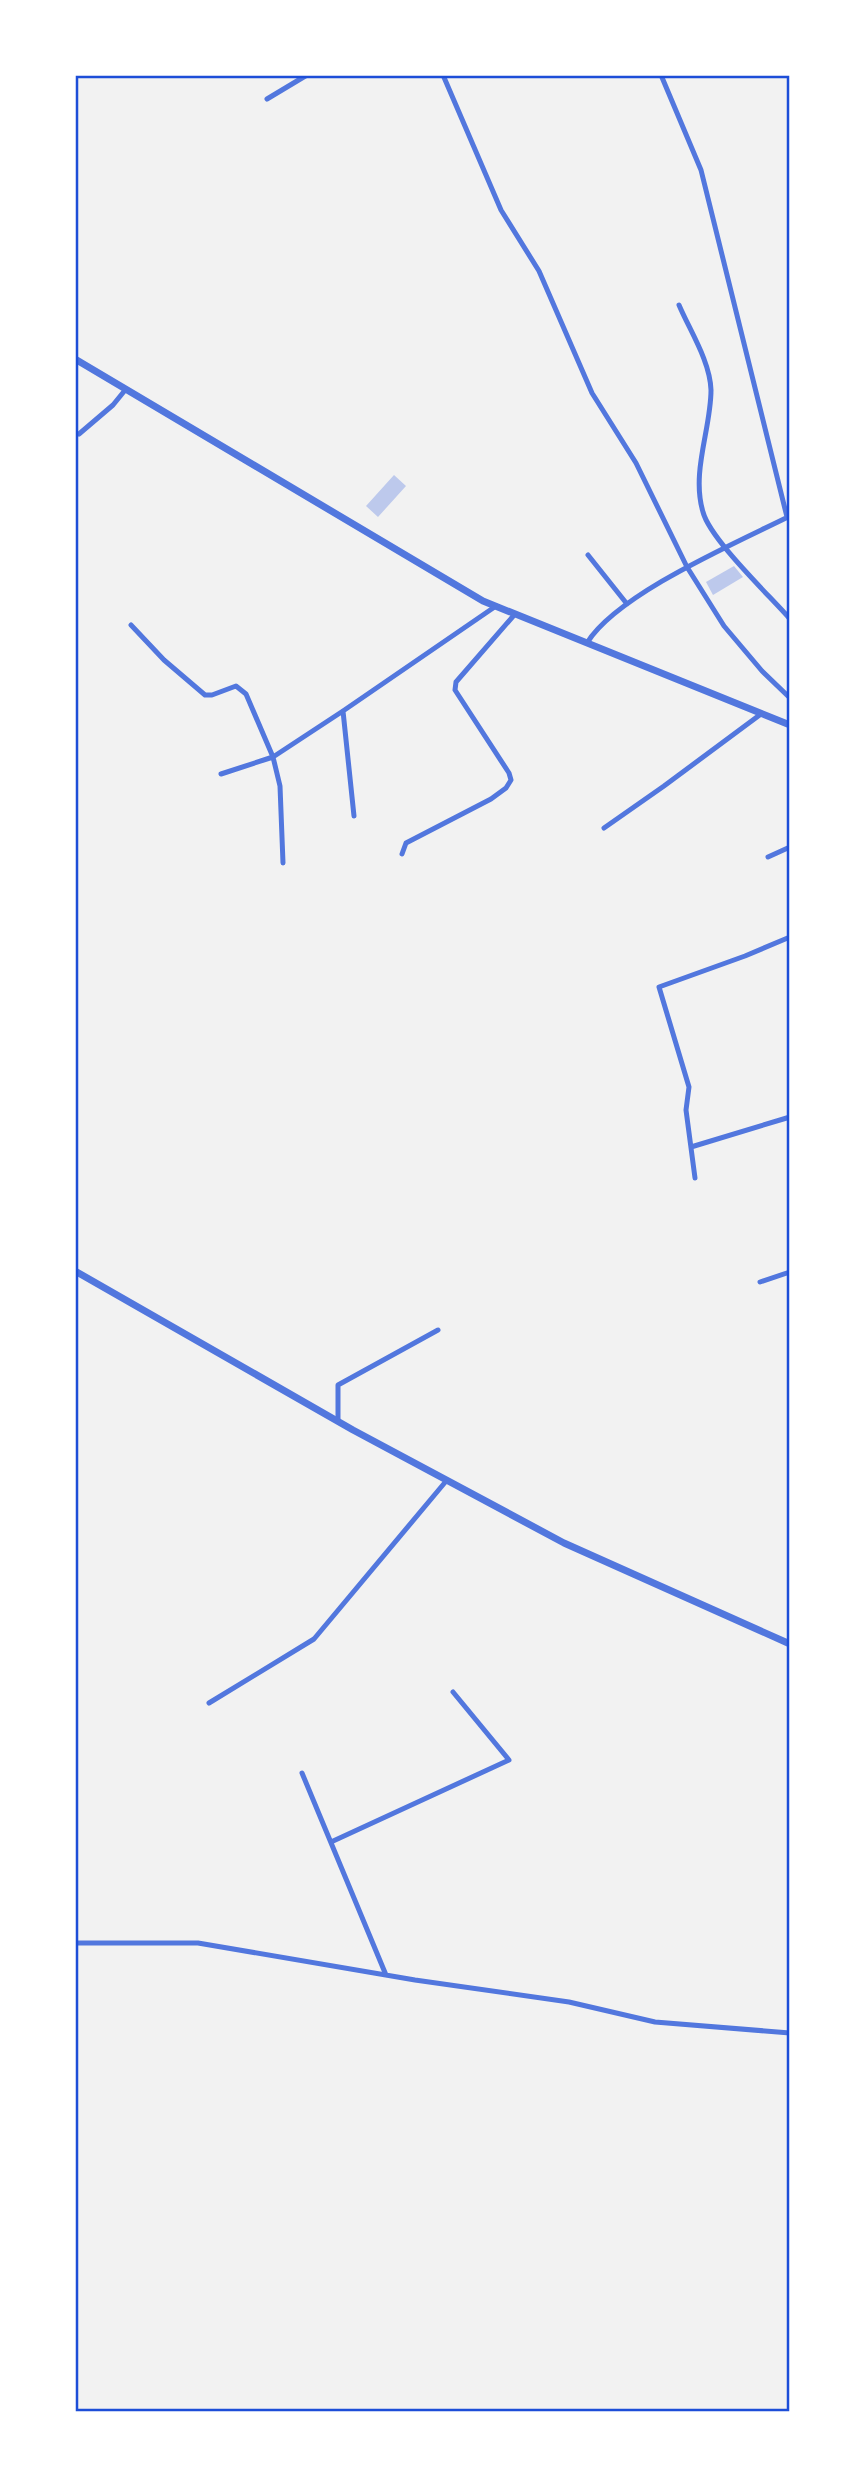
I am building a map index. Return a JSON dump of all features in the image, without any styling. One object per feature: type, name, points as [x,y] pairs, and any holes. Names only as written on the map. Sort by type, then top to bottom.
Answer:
[{"type":"street","points":[[267,99],[307,75]]},
{"type":"street","points":[[443,75],[501,210],[539,271],[592,393],[636,463],[687,568],[724,626],[762,671],[790,698]]},
{"type":"street","points":[[587,643],[595,629],[628,604],[687,568],[789,517],[730,294],[701,170],[661,75]]},
{"type":"street","points":[[679,305],[705,365],[711,391],[699,493],[703,513],[708,525],[790,619]]},
{"type":"street","points":[[75,359],[439,576],[496,606],[790,725]]},
{"type":"street","points":[[79,434],[113,405],[126,389]]},
{"type":"street","points":[[588,555],[628,604]]},
{"type":"street","points":[[221,774],[273,757],[496,606]]},
{"type":"street","points":[[402,854],[406,843],[491,799],[506,788],[511,780],[455,690],[456,682],[514,614]]},
{"type":"street","points":[[131,625],[164,660],[205,695],[236,686],[246,694],[273,757],[281,786],[283,863]]},
{"type":"street","points":[[343,712],[354,816]]},
{"type":"street","points":[[604,828],[761,713]]},
{"type":"street","points":[[768,857],[790,847]]},
{"type":"street","points":[[695,1178],[686,1110],[689,1087],[659,987],[790,937]]},
{"type":"street","points":[[691,1147],[790,1117]]},
{"type":"street","points":[[75,1271],[338,1421],[564,1543],[790,1644]]},
{"type":"street","points":[[760,1282],[790,1272]]},
{"type":"street","points":[[338,1421],[338,1385],[438,1330]]},
{"type":"street","points":[[209,1703],[314,1639],[447,1480]]},
{"type":"street","points":[[331,1842],[509,1759],[453,1692]]},
{"type":"street","points":[[302,1773],[386,1975]]},
{"type":"street","points":[[75,1943],[198,1943],[569,2002],[655,2022],[790,2033]]},
{"type":"building","points":[[394,475],[406,486],[378,517],[366,506]]},
{"type":"building","points":[[734,566],[743,577],[713,595],[706,582]]}]
